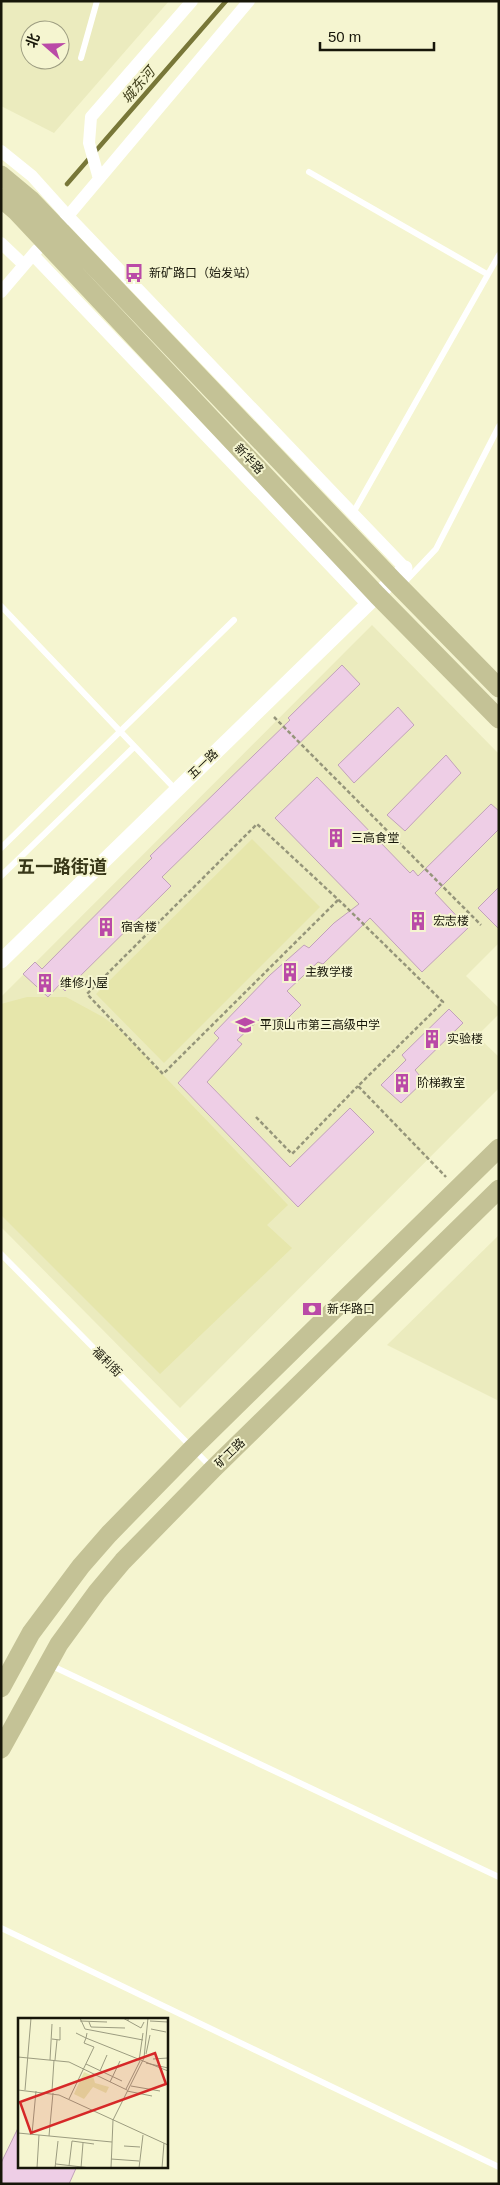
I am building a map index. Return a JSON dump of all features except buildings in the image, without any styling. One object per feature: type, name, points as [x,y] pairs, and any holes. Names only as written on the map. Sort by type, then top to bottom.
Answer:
[{"type":"main road","name":"新华路","points":[[1,175],[31,200],[399,578],[499,688]]},
{"type":"main road","name":"新华路","points":[[1,199],[16,211],[372,599],[499,719]]},
{"type":"main road","points":[[3,1679],[31,1633],[81,1566],[109,1534],[193,1448],[499,1148]]},
{"type":"main road","name":"矿工路","points":[[1,1749],[47,1664],[71,1625],[123,1561],[213,1469],[499,1189]]},
{"type":"street","points":[[98,175],[89,143],[91,117],[192,1]]},
{"type":"street","points":[[1,292],[68,216],[98,175],[249,1]]},
{"type":"street","points":[[1,151],[32,176],[68,216],[353,513],[399,578]]},
{"type":"street","points":[[1,243],[24,265]]},
{"type":"street","points":[[33,255],[372,599]]},
{"type":"street","name":"五一路","points":[[1,961],[372,599],[399,578]]},
{"type":"lane","points":[[81,58],[97,1]]},
{"type":"lane","points":[[310,172],[487,274]]},
{"type":"lane","points":[[353,513],[499,254]]},
{"type":"lane","points":[[399,578],[436,549],[499,426]]},
{"type":"lane","points":[[1,606],[176,790]]},
{"type":"lane","points":[[1,848],[234,620]]},
{"type":"lane","points":[[1,876],[134,747]]},
{"type":"lane","name":"福利街","points":[[1,1254],[213,1469]]},
{"type":"lane","points":[[47,1664],[499,1877]]},
{"type":"lane","points":[[1,1928],[499,2167]]},
{"type":"path","points":[[277,720],[481,925]]},
{"type":"path","points":[[256,1117],[292,1154],[442,1002],[338,900],[257,824],[87,994],[163,1074],[338,900]]},
{"type":"path","points":[[358,1086],[458,1189]]},
{"type":"shaded area","points":[[1,1],[169,1],[54,133],[1,106]]},
{"type":"shaded area","name":"平顶山市第三高级中学","points":[[372,625],[499,754],[499,943],[466,976],[499,1008],[499,1014],[477,1036],[499,1057],[499,1088],[180,1408],[1,1227],[1,997]]},
{"type":"shaded area","points":[[252,839],[320,907],[164,1063],[96,994]]},
{"type":"shaded area","points":[[27,997],[66,997],[103,1017],[119,1029],[288,1205],[267,1225],[292,1248],[160,1374],[1,1215],[1,1004]]},
{"type":"shaded area","points":[[499,1235],[499,1401],[387,1345]]},
{"type":"waterway","name":"城东河","points":[[67,184],[226,1]]},
{"type":"place","name":"新矿路口（始发站）","points":[[134,273]]},
{"type":"place","name":"三高食堂","points":[[336,838]]},
{"type":"place","name":"宏志楼","points":[[418,921]]},
{"type":"place","name":"宿舍楼","points":[[106,927]]},
{"type":"place","name":"主教学楼","points":[[290,972]]},
{"type":"place","name":"维修小屋","points":[[45,983]]},
{"type":"place","name":"平顶山市第三高级中学","points":[[245,1025]]},
{"type":"place","name":"实验楼","points":[[432,1039]]},
{"type":"place","name":"阶梯教室","points":[[402,1083]]},
{"type":"place","name":"新华路口","points":[[312,1309]]},
{"type":"district","name":"五一路街道","points":[[62,867]]}]
